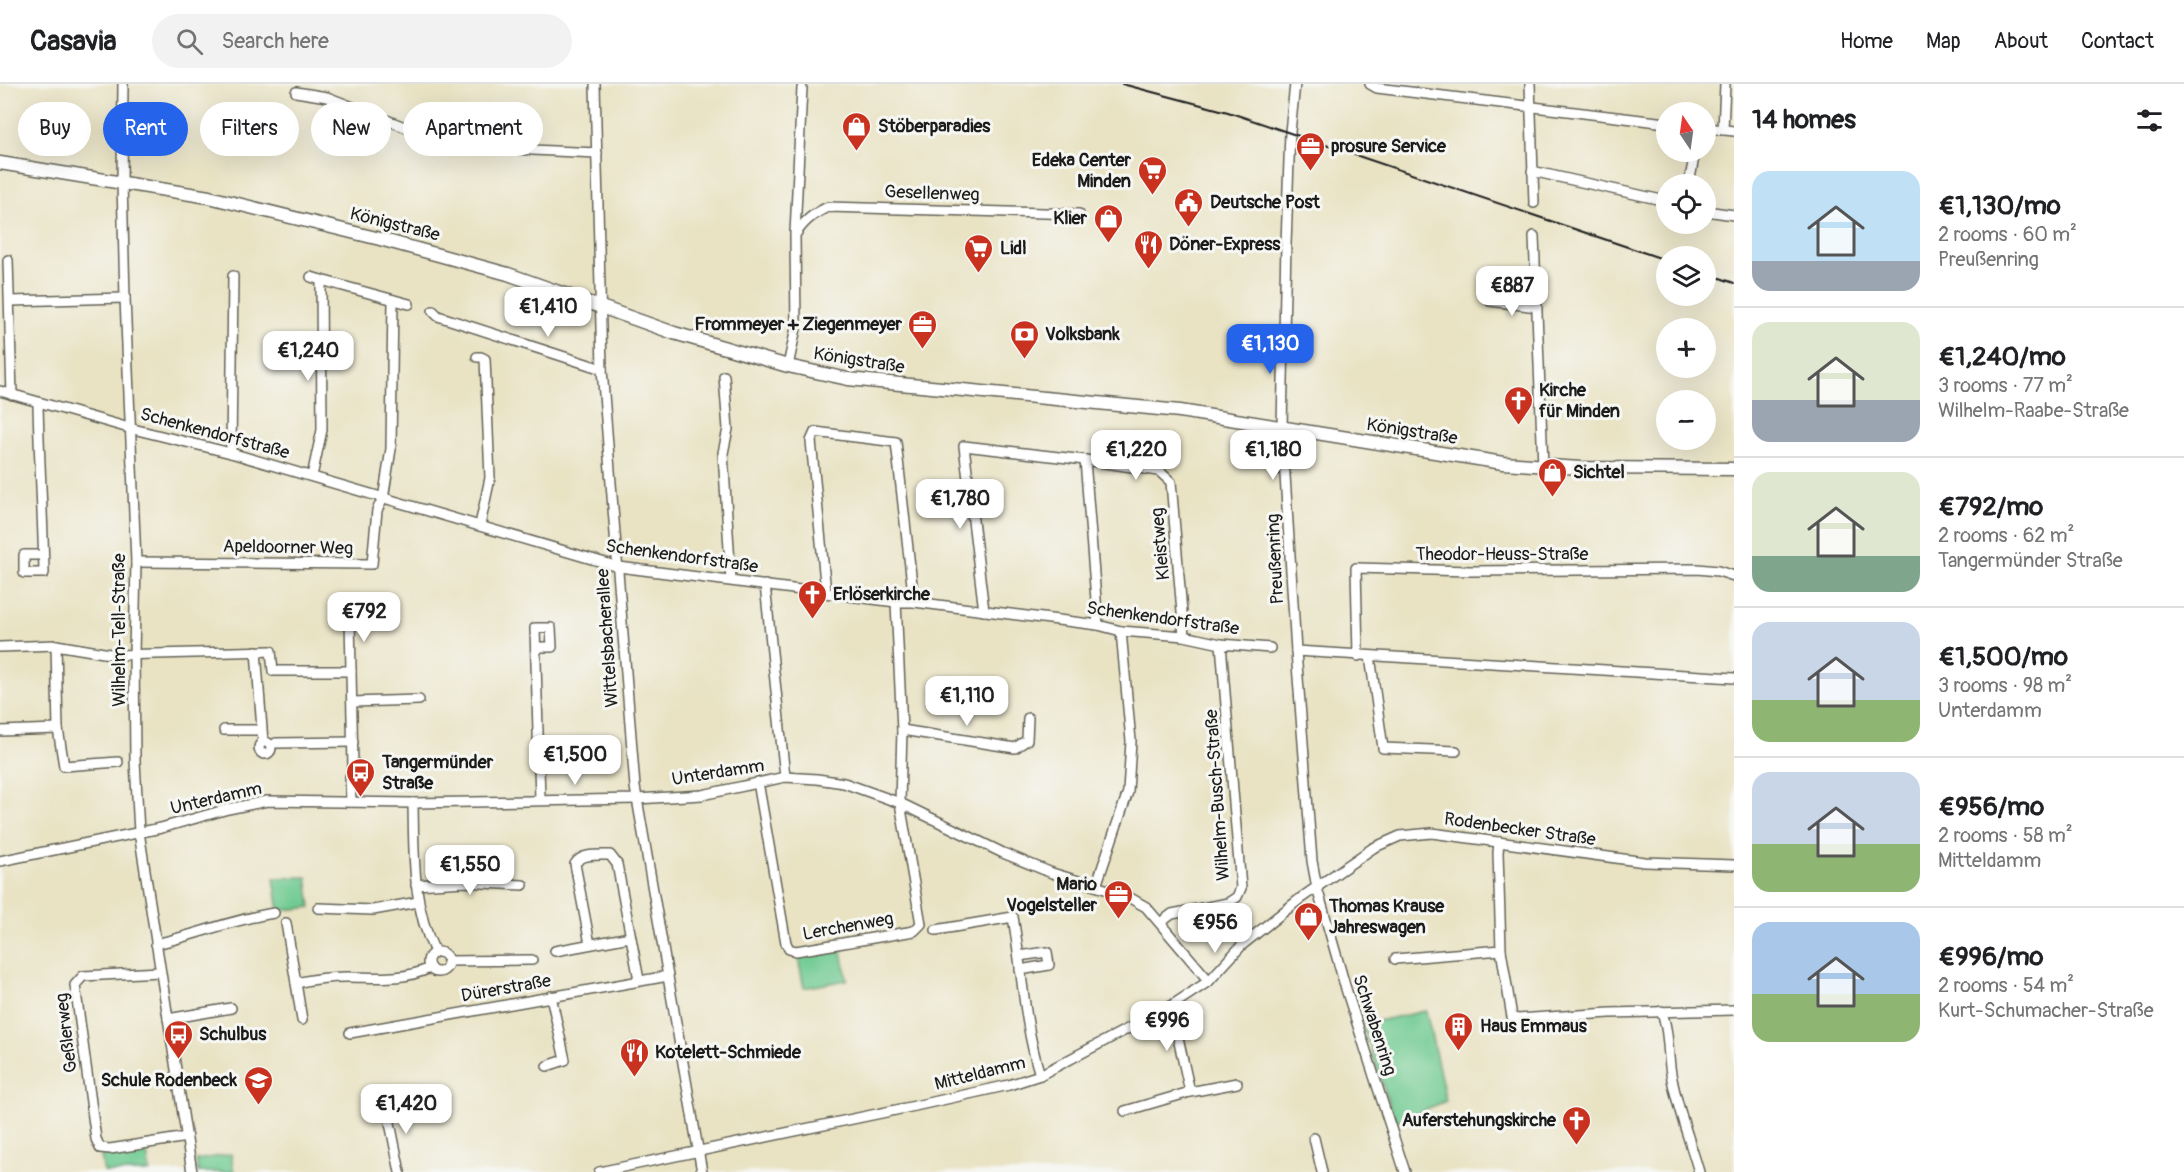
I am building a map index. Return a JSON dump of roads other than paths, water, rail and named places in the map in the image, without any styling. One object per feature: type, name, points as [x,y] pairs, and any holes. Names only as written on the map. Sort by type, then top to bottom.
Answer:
[{"type":"main road","name":"Königstraße","points":[[0,163],[209,197],[440,254],[508,274],[674,333],[788,366],[848,379],[1180,411],[1463,458],[1543,466],[1614,469],[1734,469]]},
{"type":"street","name":"Wilhelm-Tell-Straße","points":[[123,84],[122,182],[129,428],[136,562],[135,761],[139,832],[192,1172]]},
{"type":"street","name":"Wittelsbacherallee","points":[[595,84],[602,369],[637,799],[702,1172]]},
{"type":"street","name":"Preußenring","points":[[1295,84],[1290,132],[1286,233],[1282,427],[1296,651],[1312,861],[1317,888]]},
{"type":"street","points":[[1370,84],[1377,88],[1656,122]]},
{"type":"street","points":[[1530,84],[1534,203]]},
{"type":"street","points":[[1723,130],[1725,84]]},
{"type":"street","points":[[788,366],[796,328],[795,235],[802,88]]},
{"type":"street","points":[[296,93],[327,97],[428,136],[511,149],[597,153]]},
{"type":"street","points":[[1716,129],[1734,131]]},
{"type":"street","points":[[1532,171],[1656,199]]},
{"type":"street","name":"Gesellenweg","points":[[795,235],[801,224],[813,213],[828,207],[1079,214]]},
{"type":"street","points":[[1716,212],[1734,215]]},
{"type":"street","points":[[1534,236],[1543,466]]},
{"type":"street","points":[[8,260],[12,395]]},
{"type":"street","points":[[231,453],[233,276]]},
{"type":"street","points":[[311,277],[409,304]]},
{"type":"street","points":[[312,476],[322,430],[321,280]]},
{"type":"street","points":[[10,301],[125,298]]},
{"type":"street","points":[[383,499],[391,449],[393,300]]},
{"type":"street","points":[[1490,301],[1537,307]]},
{"type":"street","points":[[433,310],[438,316],[602,369]]},
{"type":"street","points":[[477,357],[485,359],[490,478],[480,525]]},
{"type":"street","points":[[724,376],[728,429],[723,453],[731,580]]},
{"type":"street","name":"Schenkendorfstraße","points":[[0,392],[129,428],[231,453],[619,567],[1098,625],[1121,631],[1184,636],[1221,644],[1270,648]]},
{"type":"street","points":[[38,403],[44,555],[44,573],[24,573],[24,555],[44,555]]},
{"type":"street","points":[[826,592],[811,441],[815,432],[896,442],[914,602]]},
{"type":"street","name":"Kleistweg","points":[[984,611],[964,446],[1162,471],[1171,482],[1184,636]]},
{"type":"street","points":[[1085,460],[1098,625]]},
{"type":"street","name":"Apeldoorner Weg","points":[[136,562],[372,564],[377,510],[383,499]]},
{"type":"street","name":"Theodor-Heuss-Straße","points":[[1358,656],[1356,568],[1471,571],[1697,569],[1718,571],[1734,576]]},
{"type":"street","points":[[765,585],[785,777]]},
{"type":"street","points":[[896,602],[902,730],[900,803]]},
{"type":"street","points":[[350,615],[353,742],[353,767],[350,777],[351,802]]},
{"type":"street","points":[[1096,885],[1128,792],[1131,741],[1121,631]]},
{"type":"street","name":"Wilhelm-Busch-Straße","points":[[1160,923],[1172,914],[1228,903],[1237,897],[1241,888],[1221,644]]},
{"type":"street","points":[[56,645],[58,729],[64,766],[118,762]]},
{"type":"street","points":[[0,647],[56,645],[116,655],[271,651],[273,670]]},
{"type":"street","points":[[536,647],[540,800]]},
{"type":"street","points":[[256,651],[263,742]]},
{"type":"street","points":[[1296,651],[1734,678]]},
{"type":"street","points":[[1370,656],[1383,748],[1456,750]]},
{"type":"street","points":[[257,671],[351,671]]},
{"type":"street","points":[[352,702],[419,700]]},
{"type":"street","points":[[902,730],[1015,748],[1028,740],[1028,718]]},
{"type":"street","points":[[0,731],[58,729]]},
{"type":"street","points":[[224,730],[261,730]]},
{"type":"street","points":[[276,743],[353,742]]},
{"type":"street","name":"Unterdamm","points":[[0,861],[139,832],[267,801],[413,803],[637,799],[702,795],[785,777],[817,779],[844,783],[900,803],[1003,853],[1052,873],[1125,895],[1146,907],[1209,981]]},
{"type":"street","name":"Lerchenweg","points":[[758,782],[786,944],[789,949],[796,951],[914,931],[921,924],[900,803]]},
{"type":"street","points":[[413,803],[418,902],[429,940],[435,952]]},
{"type":"street","name":"Rodenbecker Straße","points":[[1317,888],[1373,848],[1400,836],[1432,833],[1645,862],[1734,865]]},
{"type":"street","points":[[1500,842],[1498,853],[1501,950],[1512,1017],[1517,1019],[1661,1011],[1734,1010]]},
{"type":"street","points":[[590,944],[575,864],[576,860],[582,857],[610,855],[615,859],[639,980]]},
{"type":"street","points":[[416,885],[464,882],[523,885]]},
{"type":"street","name":"Mitteldamm","points":[[599,1172],[1009,1085],[1040,1075],[1171,1006],[1209,981],[1242,945],[1317,888]]},
{"type":"street","name":"Schwabenring","points":[[1317,888],[1346,989],[1404,1172]]},
{"type":"street","points":[[318,908],[373,910],[418,902]]},
{"type":"street","points":[[156,944],[244,918],[274,913]]},
{"type":"street","points":[[936,930],[1013,918],[1023,998],[1040,1075]]},
{"type":"street","points":[[286,923],[302,1020]]},
{"type":"street","points":[[555,951],[630,937]]},
{"type":"street","points":[[1395,959],[1501,950]]},
{"type":"street","points":[[296,983],[330,978],[388,979],[405,977],[430,968],[442,972],[448,966],[449,961],[444,953],[435,952],[429,957],[430,968]]},
{"type":"street","points":[[1019,956],[1047,952],[1049,965],[1020,970]]},
{"type":"street","points":[[449,961],[532,960]]},
{"type":"street","name":"Geßlerweg","points":[[160,972],[84,976],[75,985],[96,1139],[100,1148],[110,1149],[187,1137]]},
{"type":"street","name":"Dürerstraße","points":[[350,1034],[668,976]]},
{"type":"street","points":[[548,1066],[565,1060],[551,996]]},
{"type":"street","points":[[1171,1006],[1190,1092]]},
{"type":"street","points":[[168,1019],[231,1008]]},
{"type":"street","points":[[1661,1011],[1666,1022],[1667,1051],[1672,1080],[1699,1172]]},
{"type":"street","points":[[1125,1111],[1190,1092],[1237,1083]]},
{"type":"street","points":[[386,1103],[400,1172]]},
{"type":"street","points":[[1314,1138],[1320,1171]]},
{"type":"railway","points":[[1122,84],[1228,112],[1656,257]]},
{"type":"railway","points":[[1716,277],[1734,283]]},
{"type":"place","name":"Stöberparadies","points":[[857,152]]},
{"type":"place","name":"prosure Service","points":[[1310,172]]},
{"type":"place","name":"Edeka Center Minden","points":[[1152,196]]},
{"type":"place","name":"Deutsche Post","points":[[1189,228]]},
{"type":"place","name":"Klier","points":[[1108,244]]},
{"type":"place","name":"Döner-Express","points":[[1148,270]]},
{"type":"place","name":"Lidl","points":[[979,274]]},
{"type":"place","name":"Frommeyer + Ziegenmeyer","points":[[923,350]]},
{"type":"place","name":"Volksbank","points":[[1024,360]]},
{"type":"place","name":"Kirche für Minden","points":[[1518,426]]},
{"type":"place","name":"Sichtel","points":[[1552,498]]},
{"type":"place","name":"Erlöserkirche","points":[[812,620]]},
{"type":"place","name":"Tangermünder Straße","points":[[361,798]]},
{"type":"place","name":"Mario Vogelsteller","points":[[1118,920]]},
{"type":"place","name":"Thomas Krause Jahreswagen","points":[[1308,942]]},
{"type":"place","name":"Haus Emmaus","points":[[1459,1052]]},
{"type":"place","name":"Schulbus","points":[[178,1060]]},
{"type":"place","name":"Kotelett-Schmiede","points":[[634,1078]]},
{"type":"place","name":"Schule Rodenbeck","points":[[258,1106]]},
{"type":"place","name":"Auferstehungskirche","points":[[1577,1146]]}]
